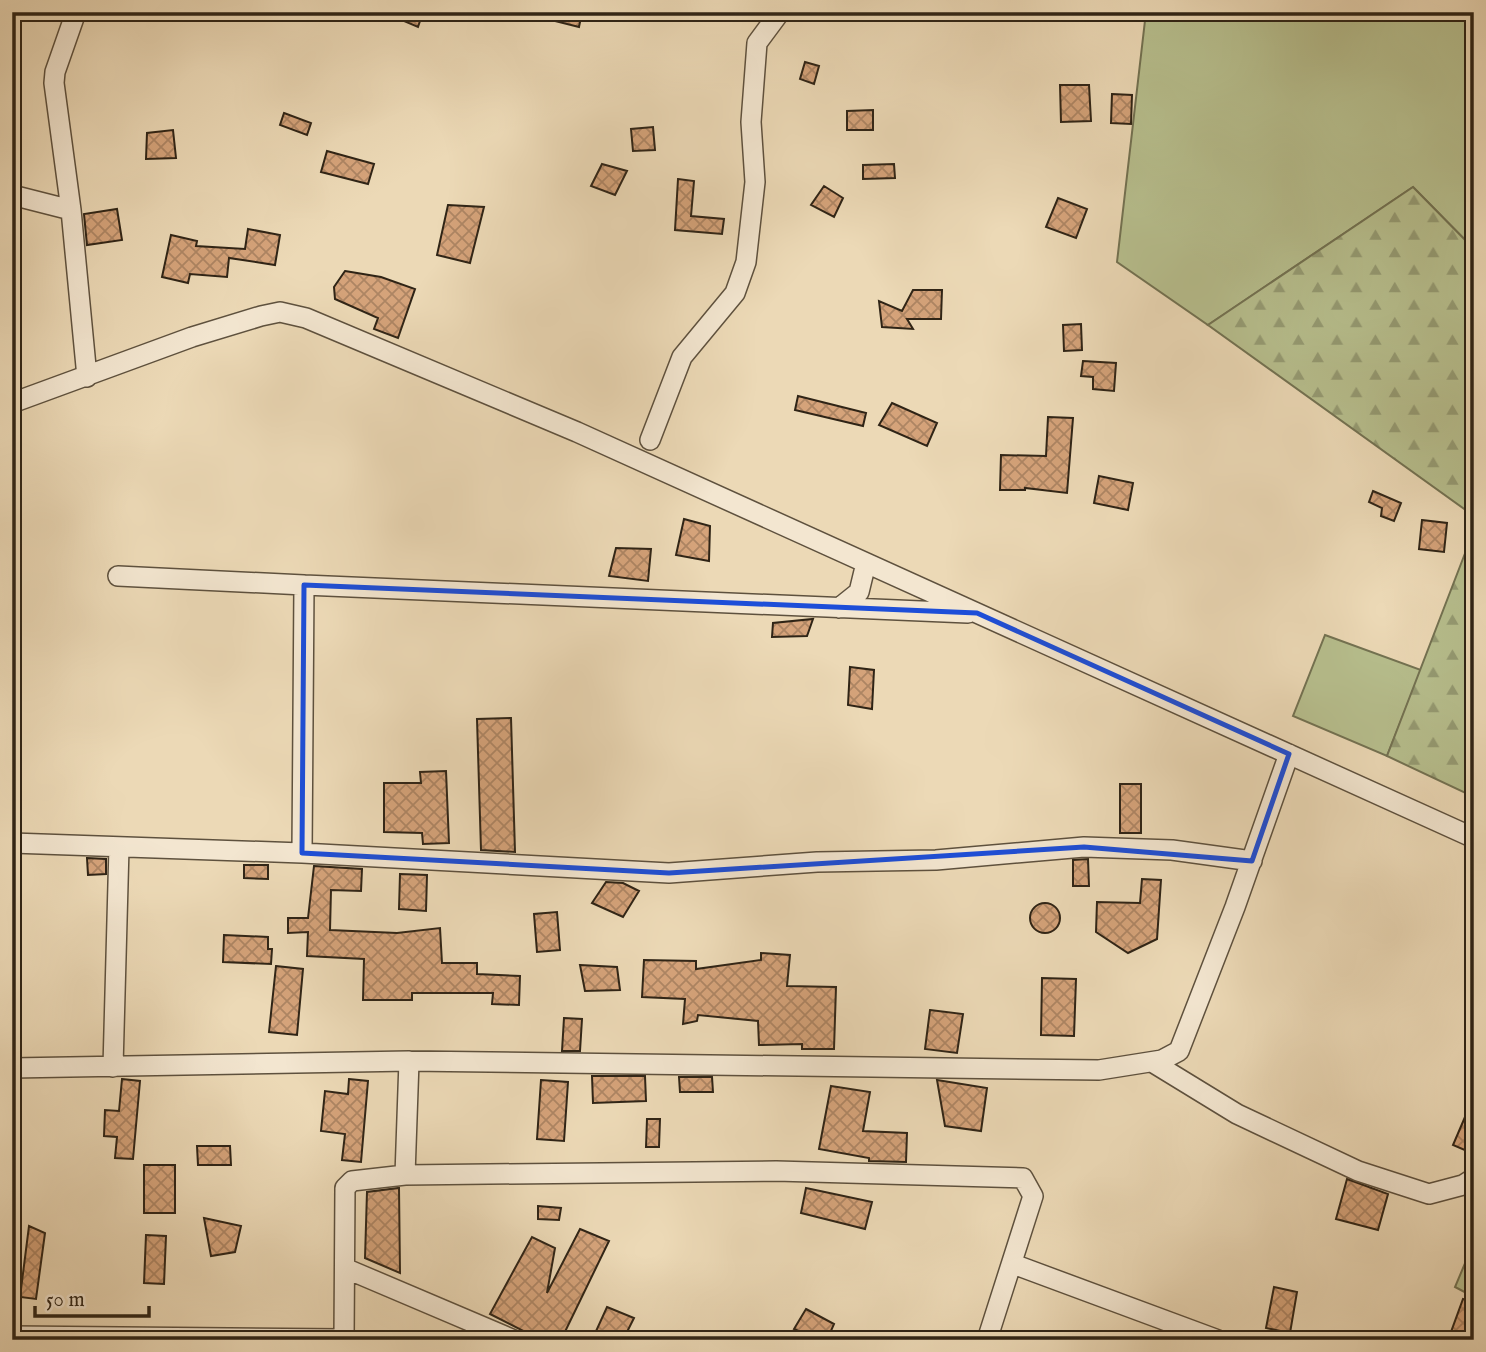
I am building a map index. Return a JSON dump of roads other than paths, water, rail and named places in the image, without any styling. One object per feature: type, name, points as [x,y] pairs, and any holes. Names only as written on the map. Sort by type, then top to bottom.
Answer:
[{"type":"street","points":[[76,12],[55,72],[54,83],[71,210],[87,377]]},
{"type":"street","points":[[630,457],[650,440],[682,357],[735,293],[747,262],[755,182],[751,122],[757,43],[780,12]]},
{"type":"street","points":[[12,195],[71,210]]},
{"type":"street","points":[[12,403],[192,337],[280,312],[306,318],[577,432],[1474,838]]},
{"type":"street","points":[[650,440],[658,470]]},
{"type":"street","points":[[839,608],[859,592],[866,563]]},
{"type":"street","points":[[118,576],[977,613]]},
{"type":"street","points":[[302,853],[304,585]]},
{"type":"street","points":[[12,1068],[410,1062],[1099,1070],[1152,1062],[1172,1057],[1179,1051],[1252,861],[1289,754]]},
{"type":"street","points":[[12,843],[302,853],[669,873],[817,862],[936,860],[1084,847],[1172,850],[1252,861]]},
{"type":"street","points":[[113,1067],[119,847]]},
{"type":"street","points":[[405,1175],[410,1062]]},
{"type":"street","points":[[1152,1062],[1237,1114],[1358,1171],[1429,1194],[1462,1185],[1474,1178]]},
{"type":"street","points":[[12,1336],[344,1339],[347,1269],[344,1194],[347,1184],[352,1181],[405,1175],[776,1171],[1023,1178],[1033,1196],[986,1340]]},
{"type":"street","points":[[1013,1264],[1218,1340]]},
{"type":"street","points":[[347,1269],[514,1340]]}]
